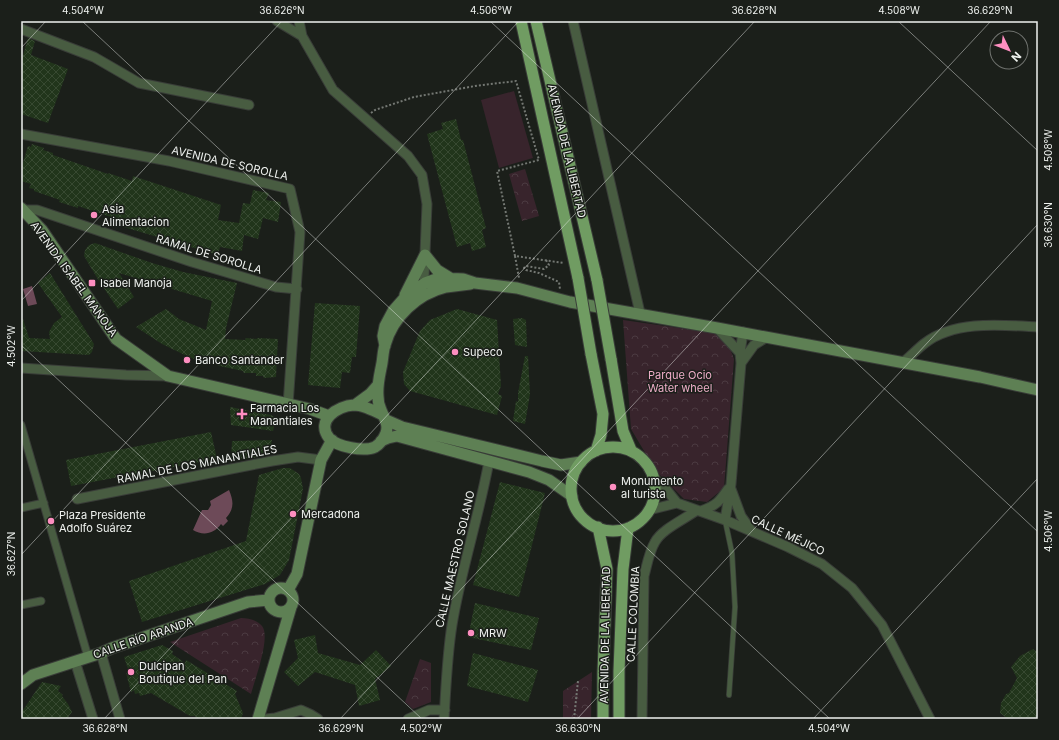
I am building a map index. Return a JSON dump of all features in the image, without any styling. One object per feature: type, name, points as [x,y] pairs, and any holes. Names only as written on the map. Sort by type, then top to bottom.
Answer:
[{"type":"main road","name":"AVENIDA DE LA LIBERTAD","points":[[521,21],[578,278],[603,414],[601,435],[596,451]]},
{"type":"main road","name":"AVENIDA DE LA LIBERTAD","points":[[536,21],[597,280],[623,431],[631,450]]},
{"type":"main road","name":"AVENIDA ISABEL MANOJA","points":[[22,209],[42,230],[116,338],[168,376]]},
{"type":"main road","points":[[402,301],[425,255],[437,270],[451,282]]},
{"type":"main road","points":[[385,346],[383,336],[393,310],[408,294],[425,283],[439,278],[451,282]]},
{"type":"main road","points":[[381,442],[387,428],[378,404],[377,386],[385,346],[390,331],[400,316],[417,301],[451,282],[463,279],[475,283],[521,289],[566,301],[743,332],[1038,390]]},
{"type":"main road","points":[[395,323],[399,311],[407,303],[423,292],[425,283]]},
{"type":"main road","points":[[168,376],[310,409],[329,416]]},
{"type":"main road","points":[[377,386],[370,394],[356,405],[339,408],[329,416],[327,419],[326,432],[332,440],[342,446],[368,449],[375,447],[388,438],[398,436],[529,472],[549,480],[572,496]]},
{"type":"main road","points":[[356,405],[402,427],[542,461],[561,464],[581,462]]},
{"type":"main road","points":[[288,590],[297,574],[321,460],[332,440]]},
{"type":"main road","points":[[607,447],[619,447],[631,450],[642,458],[651,469],[654,478],[654,497],[649,510],[640,521],[628,528],[608,530],[598,527],[586,520],[577,509],[572,496],[572,484],[575,472],[581,462],[596,451],[607,447]]},
{"type":"main road","name":"AVENIDA DE LA LIBERTAD","points":[[598,527],[608,569],[603,673],[604,719]]},
{"type":"main road","name":"AVENIDA DE LA LIBERTAD","points":[[619,719],[619,671],[623,580],[628,528]]},
{"type":"main road","points":[[258,719],[293,601],[288,590],[280,588],[276,589],[270,594],[268,600],[273,610],[279,612],[286,611],[291,607]]},
{"type":"main road","name":"CALLE RÍO ARANDA","points":[[21,684],[33,675],[60,665],[75,662],[248,602],[268,600]]},
{"type":"street","points":[[277,21],[302,36]]},
{"type":"street","points":[[300,21],[302,36],[333,90],[408,156],[422,175],[427,204],[425,283]]},
{"type":"street","points":[[573,21],[640,313]]},
{"type":"street","points":[[21,29],[94,57],[139,83],[248,105]]},
{"type":"street","name":"AVENIDA DE SOROLLA","points":[[21,134],[169,161],[290,189],[300,232],[288,405]]},
{"type":"street","name":"RAMAL DE SOROLLA","points":[[22,209],[37,210],[192,262],[276,287],[297,289]]},
{"type":"street","points":[[902,363],[926,342],[953,329],[989,325],[1038,327]]},
{"type":"street","points":[[718,328],[740,358]]},
{"type":"street","points":[[725,520],[730,486],[743,332]]},
{"type":"street","points":[[740,358],[754,345],[767,337]]},
{"type":"street","points":[[21,368],[126,375],[168,376]]},
{"type":"street","points":[[21,425],[24,444],[44,503],[88,657]]},
{"type":"street","name":"RAMAL DE LOS MANANTIALES","points":[[77,499],[272,460],[298,457],[321,460]]},
{"type":"street","name":"CALLE MAESTRO SOLANO","points":[[445,715],[452,625],[489,461]]},
{"type":"street","points":[[649,510],[677,503],[666,489],[654,478]]},
{"type":"street","points":[[730,486],[741,516],[751,531]]},
{"type":"street","name":"CALLE COLOMBIA","points":[[642,719],[644,576],[648,558],[655,542],[668,529],[699,511],[719,502],[730,486]]},
{"type":"street","points":[[21,508],[44,503]]},
{"type":"street","name":"CALLE MÉJICO","points":[[677,503],[725,520],[822,564],[852,588],[882,625],[930,719]]},
{"type":"street","points":[[21,605],[41,601]]},
{"type":"street","points":[[101,653],[120,719]]},
{"type":"street","points":[[75,662],[93,719]]},
{"type":"street","points":[[266,719],[275,718],[301,710],[318,719]]},
{"type":"street","points":[[408,719],[429,710],[445,715]]},
{"type":"lane","points":[[725,520],[732,553],[735,607],[729,695]]},
{"type":"path","points":[[365,118],[375,110],[414,97],[475,86],[516,81],[539,160],[497,171],[521,289]]},
{"type":"path","points":[[515,256],[575,264]]},
{"type":"path","points":[[546,260],[549,265],[544,269],[526,266],[524,268],[559,282],[566,301]]},
{"type":"path","points":[[574,719],[578,681]]},
{"type":"green space","points":[[514,91],[533,158],[499,168],[481,100]]},
{"type":"green space","points":[[525,169],[539,216],[522,221],[509,174]]},
{"type":"green space","name":"Parque Ocio Water wheel","points":[[623,320],[714,333],[727,341],[734,359],[724,488],[707,502],[684,499],[656,471],[631,429]]},
{"type":"green space","points":[[241,618],[258,622],[264,631],[264,648],[251,694],[170,642]]},
{"type":"green space","points":[[420,659],[431,663],[431,702],[413,709],[405,702]]},
{"type":"green space","points":[[592,672],[591,719],[563,719],[563,691]]},
{"type":"shaded area","points":[[32,286],[37,304],[28,306],[23,289]]},
{"type":"shaded area","points":[[229,490],[232,498],[232,508],[231,512],[226,518],[228,521],[223,526],[221,524],[212,532],[201,533],[193,530],[202,510],[208,510],[211,505],[210,501]]},
{"type":"building","points":[[28,38],[35,41],[31,55],[68,69],[48,123],[21,114],[21,62]]},
{"type":"building","points":[[456,119],[486,228],[482,230],[486,247],[472,251],[470,243],[457,247],[427,134],[443,129],[441,123]]},
{"type":"building","points":[[32,144],[44,148],[43,150],[53,153],[53,155],[108,174],[132,181],[133,176],[221,205],[218,220],[239,223],[243,203],[250,204],[253,190],[269,193],[266,200],[281,202],[278,222],[263,218],[258,239],[244,235],[242,251],[220,247],[218,255],[117,225],[119,221],[110,218],[111,217],[78,206],[78,208],[59,202],[60,200],[34,191],[34,189],[29,188],[31,184],[21,181],[21,169],[28,146],[31,147]]},
{"type":"building","points":[[95,243],[183,272],[237,283],[226,328],[225,339],[278,339],[276,377],[264,378],[263,376],[256,376],[256,373],[244,373],[243,371],[191,358],[162,344],[136,327],[166,309],[179,319],[206,330],[212,301],[119,273],[134,297],[118,309],[84,256],[85,250],[89,245]]},
{"type":"building","points":[[50,273],[94,344],[92,352],[89,355],[21,351],[21,319],[23,319],[29,338],[50,339],[49,332],[54,323],[62,317],[38,283]]},
{"type":"building","points":[[315,303],[360,306],[356,357],[352,357],[350,373],[342,372],[340,388],[308,385]]},
{"type":"building","name":"Supeco","points":[[457,309],[497,320],[501,386],[498,394],[502,396],[497,415],[410,391],[404,384],[403,372],[420,331],[430,320]]},
{"type":"building","points":[[522,318],[526,320],[527,347],[515,345],[513,319]]},
{"type":"building","points":[[525,356],[528,356],[530,394],[525,424],[513,421],[516,401],[518,402],[518,393]]},
{"type":"building","points":[[230,407],[271,415],[276,418],[273,431],[231,425]]},
{"type":"building","points":[[211,432],[217,459],[147,472],[148,474],[135,477],[135,474],[71,486],[66,460]]},
{"type":"building","points":[[272,440],[269,454],[262,457],[231,460],[232,441]]},
{"type":"building","points":[[283,468],[290,468],[299,474],[303,489],[289,560],[280,575],[265,584],[142,622],[129,581],[246,541],[259,475]]},
{"type":"building","points":[[500,482],[545,493],[519,597],[473,585]]},
{"type":"building","points":[[475,603],[539,618],[531,650],[468,637]]},
{"type":"building","points":[[315,635],[318,653],[360,665],[376,650],[391,666],[375,679],[380,700],[359,706],[355,685],[315,672],[298,686],[284,672],[298,658],[294,640]]},
{"type":"building","points":[[162,645],[173,651],[172,654],[185,663],[186,660],[237,691],[235,694],[243,713],[241,719],[197,719],[195,716],[190,716],[151,693],[140,696],[139,693],[135,694],[134,690],[131,692],[126,673],[129,672],[124,657]]},
{"type":"building","points":[[1033,649],[1035,651],[1038,649],[1038,719],[1008,719],[1000,713],[1001,703],[1006,694],[1009,693],[1017,678],[1011,667],[1020,656]]},
{"type":"building","points":[[473,653],[538,670],[528,702],[467,686]]},
{"type":"building","points":[[42,682],[61,686],[58,691],[63,695],[62,696],[72,712],[67,719],[21,719],[21,713]]},
{"type":"place","name":"Asia Alimentacion","points":[[94,215]]},
{"type":"place","name":"Isabel Manoja","points":[[92,283]]},
{"type":"place","name":"Supeco","points":[[455,352]]},
{"type":"place","name":"Banco Santander","points":[[187,360]]},
{"type":"place","name":"Farmacia Los Manantiales","points":[[242,414]]},
{"type":"place","name":"Monumento al turista","points":[[613,487]]},
{"type":"place","name":"Mercadona","points":[[293,514]]},
{"type":"place","name":"Plaza Presidente Adolfo Suárez","points":[[51,521]]},
{"type":"place","name":"MRW","points":[[471,633]]},
{"type":"place","name":"Dulcipan Boutique del Pan","points":[[131,672]]}]
